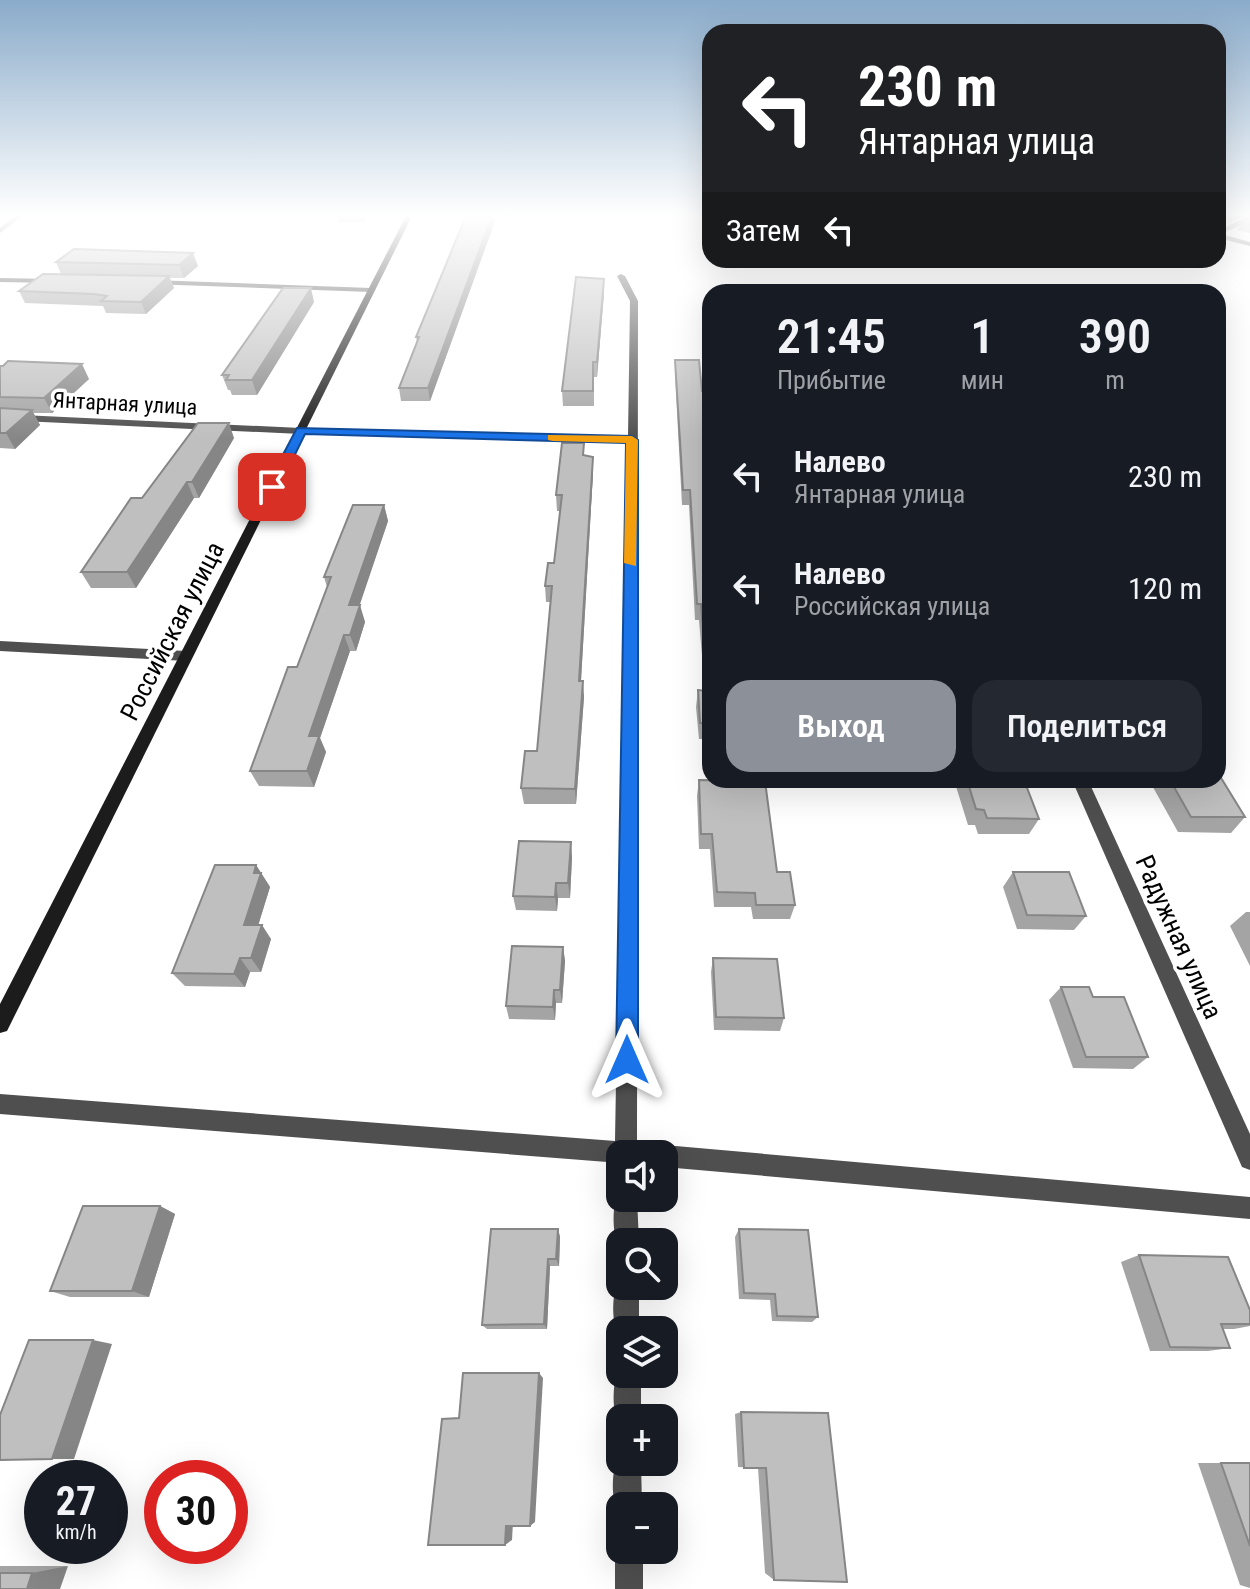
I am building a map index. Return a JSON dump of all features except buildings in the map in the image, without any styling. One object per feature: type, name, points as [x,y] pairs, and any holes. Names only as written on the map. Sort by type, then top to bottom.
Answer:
[{"type":"main road","name":"Российская улица","points":[[0,1024],[371,290]]},
{"type":"street","points":[[628,290],[634,301],[632,1140]]},
{"type":"street","name":"Янтарная улица","points":[[0,417],[301,431],[632,440]]},
{"type":"street","points":[[0,646],[186,656]]},
{"type":"street","name":"Радужная улица","points":[[1084,788],[1250,1159]]},
{"type":"street","points":[[0,1104],[606,1152]]},
{"type":"street","points":[[678,1157],[1250,1208]]},
{"type":"street","points":[[629,1564],[629,1589]]},
{"type":"slow traffic","points":[[553,438],[632,440],[631,563]]},
{"type":"route","points":[[272,487],[301,431],[632,440],[627,1060]]}]
